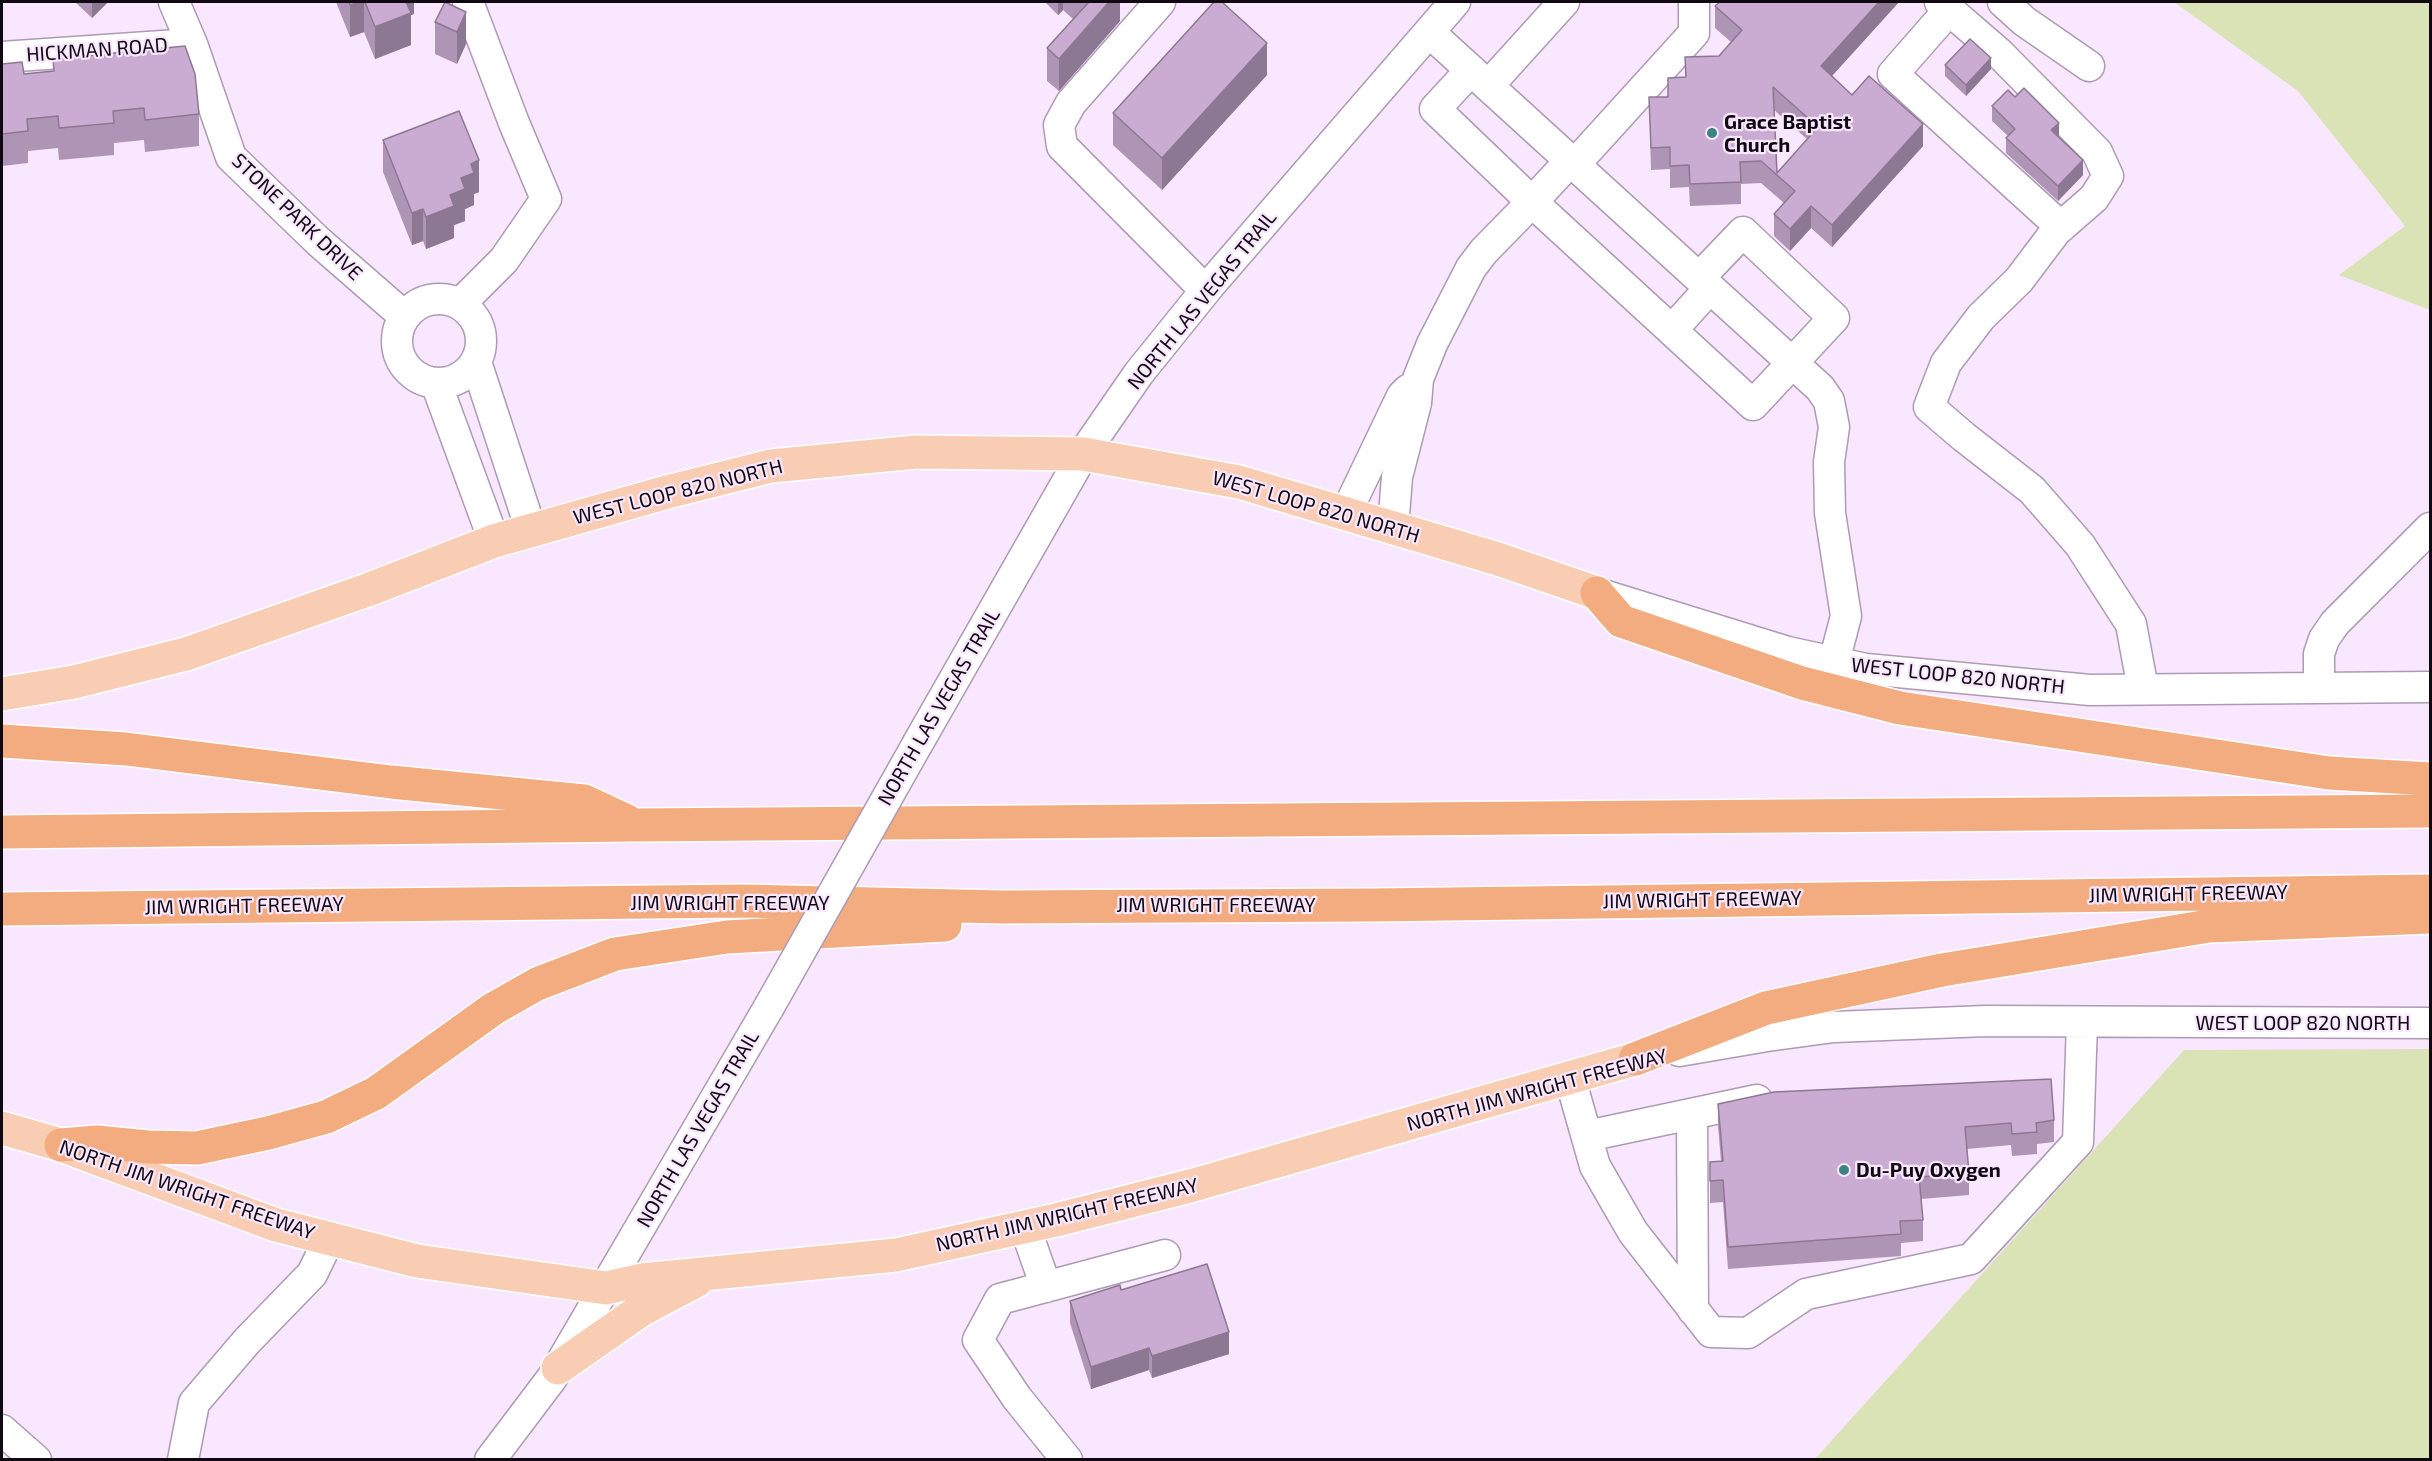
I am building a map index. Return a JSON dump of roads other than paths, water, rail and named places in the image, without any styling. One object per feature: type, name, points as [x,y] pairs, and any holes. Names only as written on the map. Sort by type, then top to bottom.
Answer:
[{"type":"highway","points":[[1597,593],[1621,621],[1802,683],[1900,708],[2329,773],[2430,779]]},
{"type":"highway","points":[[2,741],[126,749],[391,782],[584,801],[634,825]]},
{"type":"highway","points":[[2,832],[2430,811]]},
{"type":"highway","name":"JIM WRIGHT FREEWAY","points":[[2,909],[744,901],[1002,907],[1373,905],[2430,891]]},
{"type":"highway","points":[[61,1145],[97,1142],[148,1147],[197,1148],[268,1133],[326,1117],[376,1093],[493,1009],[537,984],[615,954],[727,938],[972,924],[1002,907]]},
{"type":"highway","points":[[1635,1059],[1766,1008],[1942,970],[2209,926],[2430,917]]},
{"type":"main road","name":"WEST LOOP 820 NORTH","points":[[2,694],[74,682],[186,654],[370,590],[494,541],[771,466],[916,452],[1083,454],[1239,482],[1498,559],[1597,593]]},
{"type":"main road","name":"NORTH JIM WRIGHT FREEWAY","points":[[2,1128],[61,1145],[276,1225],[417,1261],[606,1288],[642,1280],[896,1255],[1025,1227],[1190,1186],[1635,1059]]},
{"type":"main road","points":[[558,1368],[641,1310],[712,1273]]},
{"type":"street","name":"STONE PARK DRIVE","points":[[174,2],[192,44],[231,157],[318,243],[404,316]]},
{"type":"street","points":[[1161,2],[1071,103],[1059,125],[1062,146],[1205,290]]},
{"type":"street","name":"NORTH LAS VEGAS TRAIL","points":[[490,1460],[558,1368],[606,1288],[769,1007],[1083,454],[1139,373],[1205,290],[1455,2]]},
{"type":"street","points":[[1564,2],[1480,78],[1435,110],[1532,202],[1753,405],[1834,318],[1743,232],[1672,330]]},
{"type":"street","points":[[1394,528],[1398,477],[1416,403],[1418,379],[1445,315],[1471,268],[1484,251],[1573,162],[1694,33],[1694,2]]},
{"type":"street","points":[[2003,2],[2024,21],[2089,66]]},
{"type":"street","points":[[460,304],[504,260],[546,199],[474,3]]},
{"type":"street","points":[[2061,226],[1893,74],[1944,5],[1999,52],[2097,152],[2108,176],[2094,198],[2061,226],[2019,280],[1981,317],[1946,363],[1929,407],[1964,438],[2032,490],[2080,545],[2131,624],[2143,689]]},
{"type":"street","points":[[1429,32],[1820,388],[1829,401],[1834,427],[1829,462],[1830,513],[1846,616],[1834,662]]},
{"type":"street","name":"HICKMAN ROAD","points":[[2,57],[192,44]]},
{"type":"street","points":[[436,298],[460,304],[478,324],[481,336],[476,362],[459,378],[436,383],[413,374],[401,359],[397,340],[404,316],[418,304],[436,298]]},
{"type":"street","points":[[476,362],[531,530]]},
{"type":"street","points":[[1346,513],[1402,396],[1418,379]]},
{"type":"street","points":[[436,383],[494,541]]},
{"type":"street","points":[[2319,688],[2319,654],[2324,639],[2335,623],[2430,528]]},
{"type":"street","name":"WEST LOOP 820 NORTH","points":[[1597,593],[1788,652],[1866,669],[2090,690],[2430,687]]},
{"type":"street","name":"NORTH JIM WRIGHT FREEWAY","points":[[1635,1059],[1834,1027],[1986,1021],[2139,1022]]},
{"type":"street","points":[[1570,1078],[1595,1166],[1633,1232],[1711,1332],[1748,1333],[1806,1294],[1971,1259],[2078,1142],[2068,1083],[2082,1022]]},
{"type":"street","name":"WEST LOOP 820 NORTH","points":[[2139,1022],[2430,1023]]},
{"type":"street","points":[[1587,1136],[1781,1095]]},
{"type":"street","points":[[1692,1114],[1693,1310]]},
{"type":"street","points":[[1025,1227],[1046,1287]]},
{"type":"street","points":[[183,1460],[194,1403],[247,1341],[312,1274],[329,1239]]},
{"type":"street","points":[[1067,1460],[1017,1398],[978,1340],[1000,1299],[1165,1255]]},
{"type":"street","points":[[2,1430],[36,1460]]},
{"type":"place","name":"Grace Baptist Church","points":[[1712,133]]},
{"type":"place","name":"Du-Puy Oxygen","points":[[1844,1170]]}]
